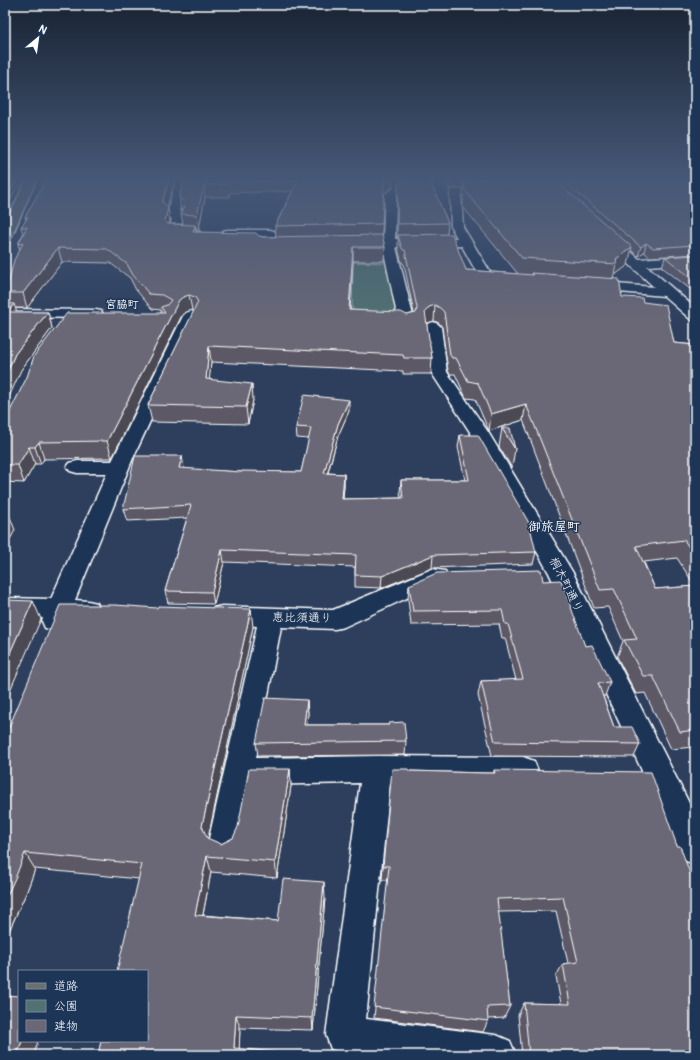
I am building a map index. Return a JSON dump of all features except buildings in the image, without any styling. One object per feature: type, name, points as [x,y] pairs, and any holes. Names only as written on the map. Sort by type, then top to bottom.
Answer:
[{"type":"main road","points":[[5,238],[10,227]]},
{"type":"street","points":[[176,227],[174,233],[270,234],[264,245],[295,245]]},
{"type":"street","points":[[390,227],[389,244],[407,324]]},
{"type":"street","points":[[457,227],[487,279],[518,282]]},
{"type":"street","points":[[601,232],[695,316]]},
{"type":"street","points":[[342,244],[466,242]]},
{"type":"street","points":[[635,263],[695,259]]},
{"type":"street","points":[[581,286],[667,292]]},
{"type":"street","points":[[5,313],[109,315]]},
{"type":"street","points":[[47,638],[120,467],[191,316]]},
{"type":"street","name":"桐木町通り","points":[[433,327],[439,372],[479,432],[549,573],[658,773],[695,849]]},
{"type":"street","points":[[77,467],[120,467]]},
{"type":"street","name":"恵比須通り","points":[[200,614],[335,620],[432,577],[462,576]]},
{"type":"street","points":[[5,606],[106,610]]},
{"type":"street","points":[[224,843],[271,617]]},
{"type":"street","points":[[238,772],[377,769],[548,772]]},
{"type":"street","points":[[377,769],[345,1035],[496,1055]]},
{"type":"street","points":[[626,773],[658,773]]},
{"type":"green space","points":[[353,262],[387,263],[399,316],[352,311]]},
{"type":"district","name":"宮脇町","points":[[122,304]]},
{"type":"district","name":"御旅屋町","points":[[554,527]]}]
